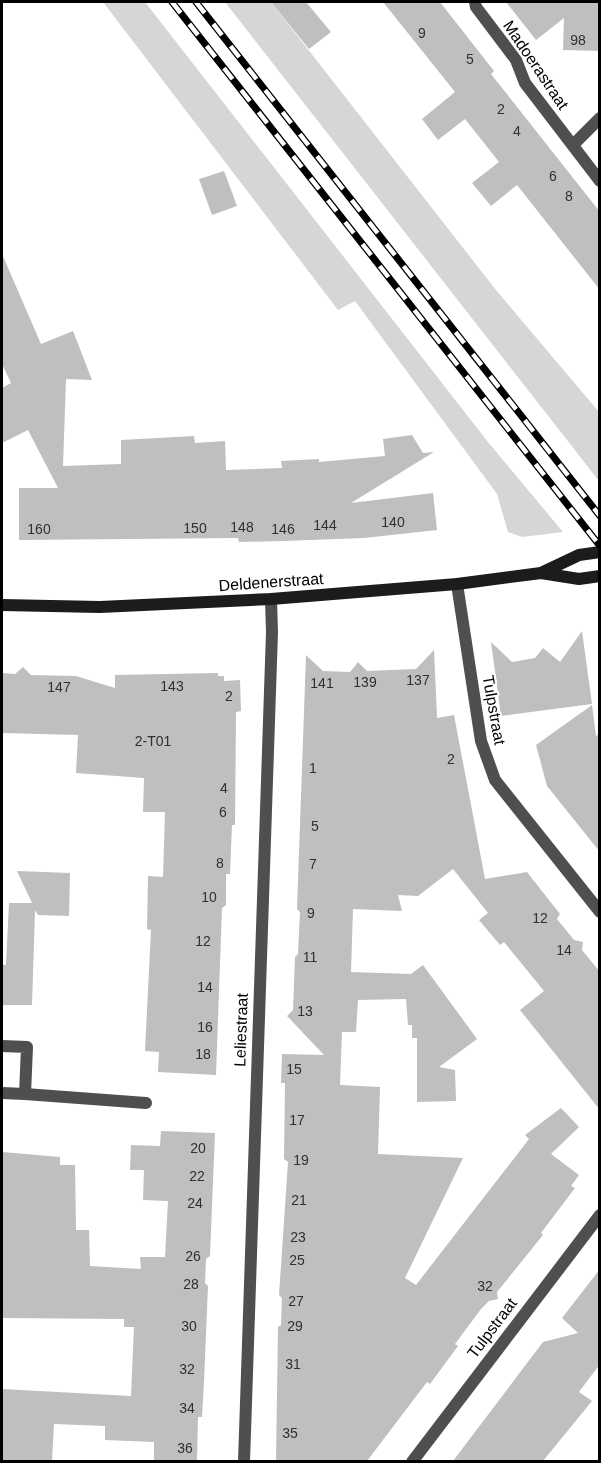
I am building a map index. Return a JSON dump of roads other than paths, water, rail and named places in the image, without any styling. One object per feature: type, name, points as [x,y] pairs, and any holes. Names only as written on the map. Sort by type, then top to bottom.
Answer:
[{"type":"main road","name":"Deldenerstraat","points":[[541,573],[579,555],[600,552]]},
{"type":"main road","name":"Deldenerstraat","points":[[2,604],[100,607],[271,599],[457,584],[541,573],[579,579],[600,576]]},
{"type":"street","name":"Madoerastraat","points":[[475,2],[476,7],[516,60],[525,83],[600,181]]},
{"type":"street","points":[[573,145],[600,118]]},
{"type":"street","name":"Tulpstraat","points":[[457,584],[481,741],[487,762],[495,780],[600,912]]},
{"type":"street","name":"Leliestraat","points":[[244,1461],[272,632],[271,599]]},
{"type":"street","points":[[2,1046],[27,1047],[25,1094]]},
{"type":"street","points":[[2,1093],[146,1103]]},
{"type":"street","name":"Tulpstraat","points":[[412,1461],[600,1215]]},
{"type":"railway","points":[[172,2],[600,546]]},
{"type":"railway","points":[[196,2],[600,516]]}]
